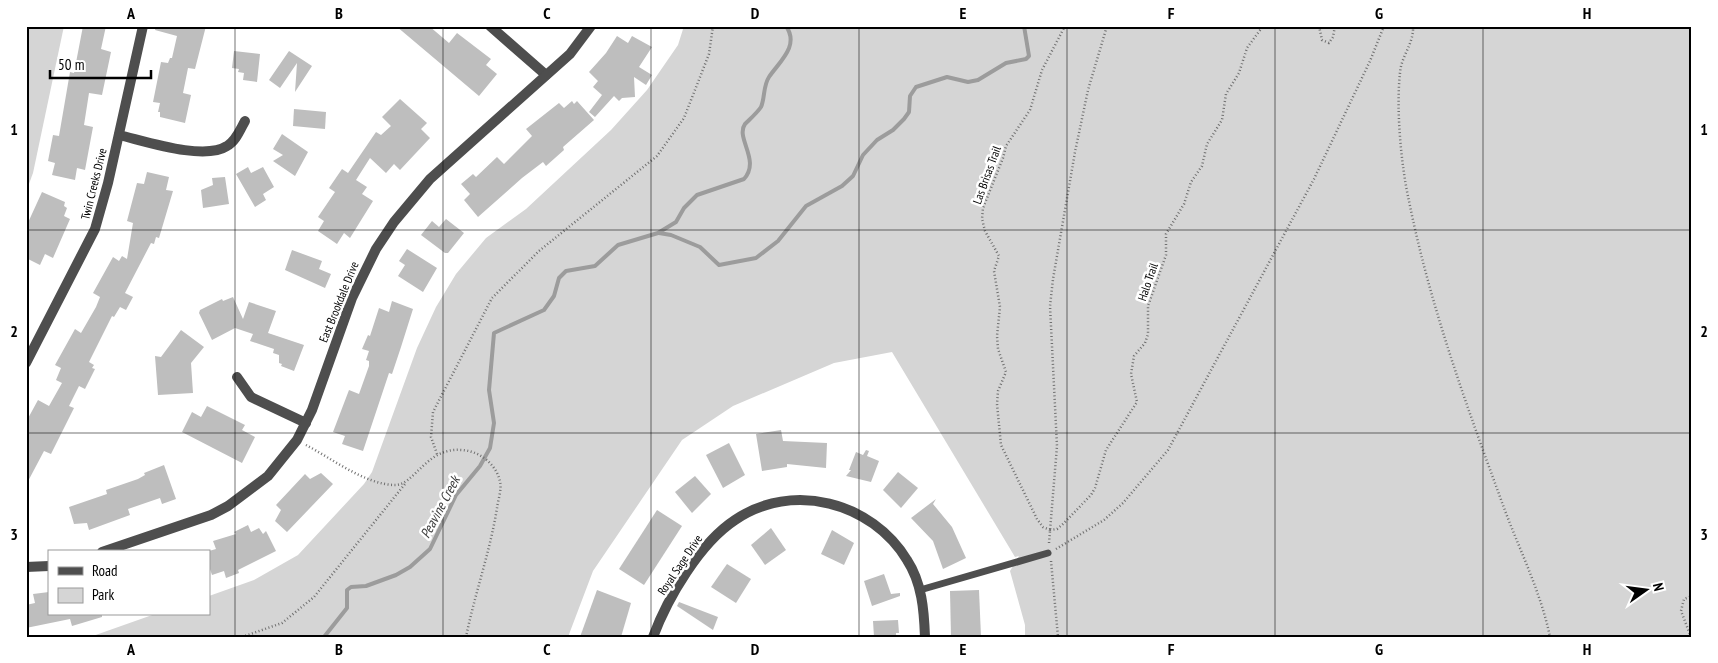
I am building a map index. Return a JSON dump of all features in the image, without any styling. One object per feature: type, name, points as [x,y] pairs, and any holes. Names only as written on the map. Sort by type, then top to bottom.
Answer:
[{"type":"street","name":"Twin Creeks Drive","points":[[26,363],[95,229],[119,135],[143,26]]},
{"type":"street","points":[[490,26],[546,75]]},
{"type":"street","name":"East Brookdale Drive","points":[[108,550],[211,515],[228,506],[268,476],[297,440],[306,423],[352,298],[376,249],[394,222],[430,179],[570,54],[591,26]]},
{"type":"street","points":[[119,135],[207,152],[227,146],[236,137],[245,121]]},
{"type":"street","points":[[237,377],[251,397],[306,423]]},
{"type":"street","name":"Royal Sage Drive","points":[[653,637],[669,603],[705,547],[720,531],[736,519],[772,504],[793,500],[826,502],[847,509],[882,530],[895,543],[908,561],[920,590],[925,637]]},
{"type":"street","points":[[26,567],[48,566]]},
{"type":"lane","points":[[920,590],[1048,553]]},
{"type":"path","points":[[436,454],[431,437],[433,412],[492,298],[539,250],[657,156],[684,118],[709,54],[714,26]]},
{"type":"path","name":"Las Brisas Trail","points":[[1050,530],[1043,527],[1037,520],[1002,445],[998,398],[1006,372],[998,349],[997,336],[1000,307],[994,271],[999,256],[984,231],[982,219],[983,208],[1004,158],[1006,146],[1030,110],[1042,70],[1064,26]]},
{"type":"path","points":[[1058,637],[1055,588],[1051,560],[1048,553],[1057,446],[1050,306],[1075,152],[1088,90],[1107,26]]},
{"type":"path","name":"Halo Trail","points":[[1050,530],[1057,529],[1091,495],[1095,488],[1106,450],[1137,402],[1131,374],[1132,363],[1134,356],[1145,343],[1148,334],[1148,306],[1166,255],[1166,234],[1184,204],[1191,182],[1202,166],[1207,144],[1222,120],[1226,94],[1239,73],[1247,48],[1263,26]]},
{"type":"path","points":[[1319,26],[1322,40],[1329,43],[1334,37],[1335,26]]},
{"type":"path","points":[[1048,553],[1104,520],[1130,496],[1168,450],[1314,180],[1370,61],[1384,26]]},
{"type":"path","points":[[1412,26],[1413,36],[1402,60],[1400,80],[1402,134],[1408,200],[1448,348],[1499,495],[1544,614],[1550,637]]},
{"type":"path","points":[[297,440],[370,480],[394,485],[406,483]]},
{"type":"path","points":[[242,637],[282,623],[314,597],[420,466],[436,454],[462,450],[479,455],[495,466],[501,483],[493,532],[466,637]]},
{"type":"path","points":[[1691,637],[1681,611],[1684,599],[1692,596]]},
{"type":"green space","points":[[26,26],[64,26],[33,173],[26,192]]},
{"type":"green space","points":[[684,26],[1692,26],[1692,637],[1025,637],[1025,625],[1010,571],[1019,556],[1015,557],[892,352],[834,363],[733,406],[682,440],[593,571],[568,637],[90,637],[149,616],[210,616],[210,596],[254,580],[298,555],[364,484],[372,472],[417,348],[436,307],[456,274],[486,238],[526,209],[611,130],[647,90],[678,45]]},
{"type":"building","points":[[83,26],[106,26],[101,49],[111,52],[102,95],[89,93],[84,125],[93,127],[85,170],[77,168],[75,180],[52,175],[55,163],[48,161],[53,135],[59,136],[70,72],[74,73]]},
{"type":"building","points":[[156,26],[206,26],[195,69],[188,68],[183,93],[191,95],[185,123],[160,117],[160,112],[158,112],[160,103],[153,102],[161,62],[168,63],[170,58],[172,58],[177,36],[155,30]]},
{"type":"building","points":[[396,26],[429,26],[449,43],[457,33],[491,59],[486,65],[497,74],[479,96]]},
{"type":"building","points":[[617,36],[628,43],[632,36],[652,47],[639,67],[652,75],[646,85],[634,77],[635,97],[622,98],[619,101],[614,96],[595,117],[589,112],[602,95],[593,87],[598,81],[589,72],[606,53]]},
{"type":"building","points":[[234,51],[260,54],[257,82],[243,80],[244,73],[238,72],[239,69],[232,68]]},
{"type":"building","points":[[289,51],[312,66],[295,92],[297,63],[280,88],[269,80]]},
{"type":"building","points":[[400,99],[427,123],[421,129],[430,138],[400,170],[394,164],[386,173],[370,158],[356,180],[367,187],[362,194],[373,201],[350,238],[344,233],[337,244],[318,231],[324,221],[318,217],[335,192],[329,188],[342,169],[348,173],[376,132],[381,135],[391,126],[382,117]]},
{"type":"building","points":[[572,101],[574,104],[577,101],[594,120],[563,147],[564,150],[546,166],[543,162],[478,217],[464,200],[470,194],[461,184],[473,174],[476,177],[497,157],[504,164],[532,136],[526,129],[559,103],[564,108]]},
{"type":"building","points":[[294,109],[326,112],[325,129],[293,126]]},
{"type":"building","points":[[282,134],[308,152],[295,176],[273,161],[283,155],[273,149]]},
{"type":"building","points":[[248,167],[251,173],[263,167],[274,187],[263,194],[266,200],[255,207],[236,174]]},
{"type":"building","points":[[147,172],[169,177],[166,190],[173,191],[159,238],[156,237],[154,244],[151,243],[125,293],[133,297],[126,310],[120,307],[114,317],[112,316],[89,362],[94,365],[92,368],[95,369],[85,389],[79,386],[69,406],[74,408],[51,454],[44,451],[26,485],[26,422],[38,400],[49,406],[62,383],[56,380],[61,368],[55,365],[75,329],[81,333],[96,307],[100,297],[93,293],[113,257],[119,261],[122,256],[127,259],[133,223],[127,221],[137,183],[144,184]]},
{"type":"building","points":[[225,177],[229,204],[203,208],[201,190],[213,185],[212,178]]},
{"type":"building","points":[[42,192],[65,202],[64,206],[67,208],[64,216],[70,219],[53,258],[45,254],[40,265],[26,258],[26,227]]},
{"type":"building","points":[[446,219],[464,233],[448,253],[445,253],[421,235],[432,221],[439,227]]},
{"type":"building","points":[[407,249],[437,268],[423,292],[398,276],[405,265],[399,261]]},
{"type":"building","points":[[292,250],[322,261],[319,269],[331,274],[325,288],[285,270]]},
{"type":"building","points":[[233,297],[243,319],[249,302],[276,311],[268,333],[304,345],[294,371],[281,366],[279,355],[273,353],[274,349],[250,341],[253,334],[235,328],[212,340],[199,313],[200,310],[222,299],[223,301]]},
{"type":"building","points":[[392,301],[413,309],[392,374],[389,373],[363,451],[342,444],[345,436],[333,432],[349,390],[359,394],[369,366],[369,361],[366,360],[369,351],[362,349],[368,335],[370,336],[379,308],[389,312]]},
{"type":"building","points":[[181,330],[204,347],[191,363],[193,393],[158,395],[155,356],[161,357]]},
{"type":"building","points":[[207,406],[245,425],[242,430],[255,437],[242,463],[182,432],[192,412],[201,417]]},
{"type":"building","points":[[781,430],[783,441],[827,443],[826,468],[787,464],[787,467],[762,471],[756,434]]},
{"type":"building","points":[[729,443],[745,475],[723,488],[706,455]]},
{"type":"building","points":[[866,450],[869,451],[867,456],[879,461],[871,482],[846,476],[851,470],[849,470],[856,452],[863,455]]},
{"type":"building","points":[[164,465],[176,499],[162,504],[160,498],[128,509],[130,515],[89,530],[87,523],[74,524],[69,507],[107,494],[106,490],[138,479],[145,475],[144,473]]},
{"type":"building","points":[[898,472],[918,488],[901,508],[883,490]]},
{"type":"building","points":[[321,473],[333,484],[287,532],[275,521],[281,510],[276,505],[305,474],[310,479]]},
{"type":"building","points":[[695,476],[711,494],[692,513],[675,492]]},
{"type":"building","points":[[936,499],[933,504],[952,527],[966,558],[943,569],[933,541],[911,518]]},
{"type":"building","points":[[657,510],[682,526],[644,585],[619,569]]},
{"type":"building","points":[[248,525],[251,532],[259,528],[263,534],[266,531],[276,551],[238,570],[239,573],[226,578],[224,571],[212,575],[210,569],[210,551],[216,549],[213,541],[236,534],[234,532]]},
{"type":"building","points":[[771,528],[786,550],[765,565],[751,545]]},
{"type":"building","points":[[832,530],[854,543],[844,565],[821,554]]},
{"type":"building","points":[[727,564],[751,579],[736,603],[711,587]]},
{"type":"building","points":[[884,574],[891,594],[900,593],[900,596],[872,606],[864,581]]},
{"type":"building","points":[[597,590],[631,603],[621,637],[580,637]]},
{"type":"building","points":[[979,590],[981,637],[951,637],[950,591]]},
{"type":"building","points":[[48,592],[48,616],[102,617],[72,626],[70,619],[26,628],[26,605],[35,603],[33,594]]},
{"type":"building","points":[[679,602],[718,617],[713,630],[677,606]]},
{"type":"building","points":[[898,620],[899,633],[896,633],[896,637],[874,637],[873,621]]},
{"type":"waterway","name":"Peavine Creek","points":[[324,637],[347,608],[347,590],[351,587],[366,586],[396,575],[410,567],[430,549],[456,495],[480,466],[490,448],[494,423],[489,390],[494,333],[544,310],[554,296],[559,278],[566,271],[595,266],[618,245],[658,233],[676,222],[684,208],[697,195],[744,179],[749,172],[750,164],[743,130],[745,124],[761,107],[767,81],[789,47],[791,40],[786,26]]},
{"type":"waterway","points":[[659,233],[671,235],[700,247],[719,265],[756,258],[778,241],[806,206],[842,186],[853,176],[863,155],[877,140],[893,130],[909,112],[910,96],[916,87],[947,77],[968,82],[978,80],[1006,63],[1026,59],[1029,56],[1024,26]]}]
